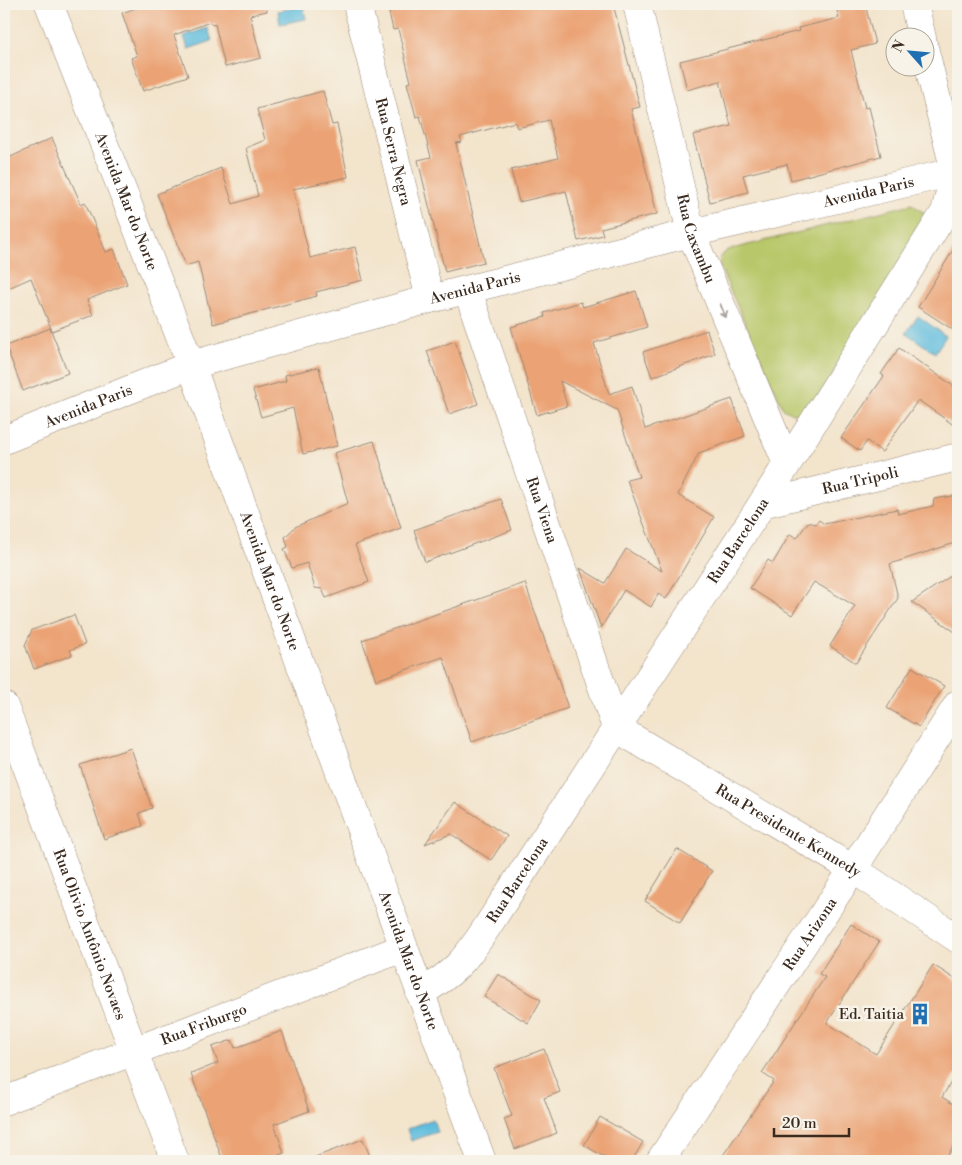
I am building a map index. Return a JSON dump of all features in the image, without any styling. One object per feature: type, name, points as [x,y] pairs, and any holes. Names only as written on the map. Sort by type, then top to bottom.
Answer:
[{"type":"street","name":"Avenida Mar do Norte","points":[[49,4],[191,365],[482,1161]]},
{"type":"street","name":"Rua Serra Negra","points":[[357,4],[430,299]]},
{"type":"street","name":"Rua Caxambu","points":[[637,4],[691,233],[787,464]]},
{"type":"street","points":[[914,4],[920,28]]},
{"type":"street","name":"Rua Barcelona","points":[[420,993],[446,977],[465,960],[762,504],[945,212],[952,193],[956,172],[932,78]]},
{"type":"street","name":"Avenida Paris","points":[[4,440],[191,365],[430,299],[468,291],[691,233],[956,172]]},
{"type":"street","name":"Rua Viena","points":[[468,291],[616,728]]},
{"type":"street","name":"Rua Tripoli","points":[[762,504],[958,457]]},
{"type":"street","name":"Rua Arizona","points":[[660,1161],[853,868],[958,704]]},
{"type":"street","name":"Rua Olivio Antônio Novaes","points":[[4,706],[175,1161]]},
{"type":"street","name":"Rua Presidente Kennedy","points":[[616,728],[853,868],[958,939]]},
{"type":"street","name":"Rua Friburgo","points":[[4,1101],[134,1053],[403,948]]},
{"type":"green space","points":[[912,204],[924,213],[927,227],[812,407],[799,415],[784,410],[719,265],[721,256],[728,250]]},
{"type":"water","points":[[303,6],[306,19],[280,24],[278,11]]},
{"type":"water","points":[[208,28],[212,41],[188,49],[184,36]]},
{"type":"water","points":[[918,316],[946,336],[935,353],[906,333]]},
{"type":"water","points":[[433,1119],[437,1132],[411,1141],[407,1129]]},
{"type":"building","points":[[147,4],[266,4],[267,11],[250,15],[261,58],[225,67],[215,24],[212,25],[210,22],[174,35],[188,76],[143,91],[131,58],[137,56],[122,13]]},
{"type":"building","points":[[387,4],[613,4],[640,107],[631,109],[657,214],[601,228],[603,235],[578,241],[566,191],[519,202],[511,170],[558,158],[549,120],[517,128],[515,122],[460,137],[462,142],[456,143],[484,262],[445,272],[418,160],[431,157],[420,116],[416,117],[407,83],[411,82],[398,29],[393,30]]},
{"type":"building","points":[[835,4],[865,4],[875,44],[851,50],[865,108],[869,107],[881,156],[791,180],[787,164],[743,175],[748,192],[710,202],[693,135],[731,126],[720,81],[687,90],[680,61],[799,31],[798,28],[839,18]]},
{"type":"building","points":[[323,91],[332,125],[337,124],[348,177],[293,189],[310,258],[355,247],[363,280],[316,292],[317,296],[213,324],[198,262],[186,266],[157,194],[221,168],[233,204],[258,196],[246,148],[265,140],[257,109]]},
{"type":"building","points":[[52,138],[81,204],[85,202],[106,252],[114,249],[127,284],[87,300],[93,315],[52,331],[31,278],[4,290],[4,160]]},
{"type":"building","points":[[958,242],[958,333],[918,307]]},
{"type":"building","points":[[636,291],[647,327],[594,343],[609,394],[632,386],[645,429],[732,399],[745,436],[699,453],[678,495],[714,517],[666,599],[658,594],[651,607],[624,590],[601,628],[580,568],[605,583],[626,549],[662,571],[627,480],[639,477],[617,410],[560,381],[567,406],[537,415],[511,327],[545,317],[544,313],[581,302],[583,307]]},
{"type":"building","points":[[50,328],[68,373],[23,391],[6,346]]},
{"type":"building","points":[[707,330],[715,354],[652,377],[643,352]]},
{"type":"building","points":[[455,341],[478,404],[449,414],[427,351]]},
{"type":"building","points":[[899,348],[958,389],[958,428],[918,400],[882,452],[867,441],[860,451],[841,438],[884,376],[881,374]]},
{"type":"building","points":[[319,367],[337,446],[303,454],[293,408],[261,417],[253,390],[286,381],[285,375]]},
{"type":"building","points":[[374,441],[401,528],[355,545],[369,582],[326,598],[322,589],[315,588],[307,563],[292,568],[284,549],[288,547],[285,537],[295,527],[348,503],[334,453]]},
{"type":"building","points":[[958,495],[958,542],[890,564],[898,598],[856,663],[830,646],[855,606],[814,582],[792,615],[750,588],[768,560],[773,563],[790,534],[797,538],[808,522],[816,524],[819,520],[824,524],[897,509],[898,514],[933,506],[934,499]]},
{"type":"building","points":[[501,499],[512,530],[425,562],[414,530]]},
{"type":"building","points":[[958,571],[958,634],[912,602]]},
{"type":"building","points":[[525,583],[568,708],[472,742],[443,657],[376,680],[362,640]]},
{"type":"building","points":[[74,615],[85,644],[70,650],[72,655],[34,669],[25,645],[32,630]]},
{"type":"building","points":[[912,667],[944,686],[919,727],[887,708]]},
{"type":"building","points":[[131,748],[152,808],[139,813],[143,826],[104,839],[80,765]]},
{"type":"building","points":[[455,802],[507,836],[491,860],[451,834],[425,844]]},
{"type":"building","points":[[677,849],[712,871],[680,923],[645,901]]},
{"type":"building","points":[[851,924],[879,942],[827,1023],[876,1054],[933,965],[958,981],[958,1071],[942,1097],[958,1107],[958,1139],[944,1161],[719,1161],[774,1081],[762,1073],[825,977],[819,974]]},
{"type":"building","points":[[498,974],[541,1000],[528,1023],[484,997]]},
{"type":"building","points":[[282,1031],[309,1111],[274,1124],[284,1153],[263,1161],[223,1161],[191,1074],[218,1063],[212,1047],[232,1040],[235,1048]]},
{"type":"building","points":[[544,1049],[560,1092],[544,1098],[557,1133],[515,1149],[504,1119],[512,1116],[494,1068]]},
{"type":"building","points":[[600,1117],[643,1142],[632,1161],[611,1161],[584,1145]]},
{"type":"building","points":[[363,1139],[372,1161],[311,1161],[310,1159]]},
{"type":"place","name":"Ed. Taitia","points":[[920,1014]]}]
